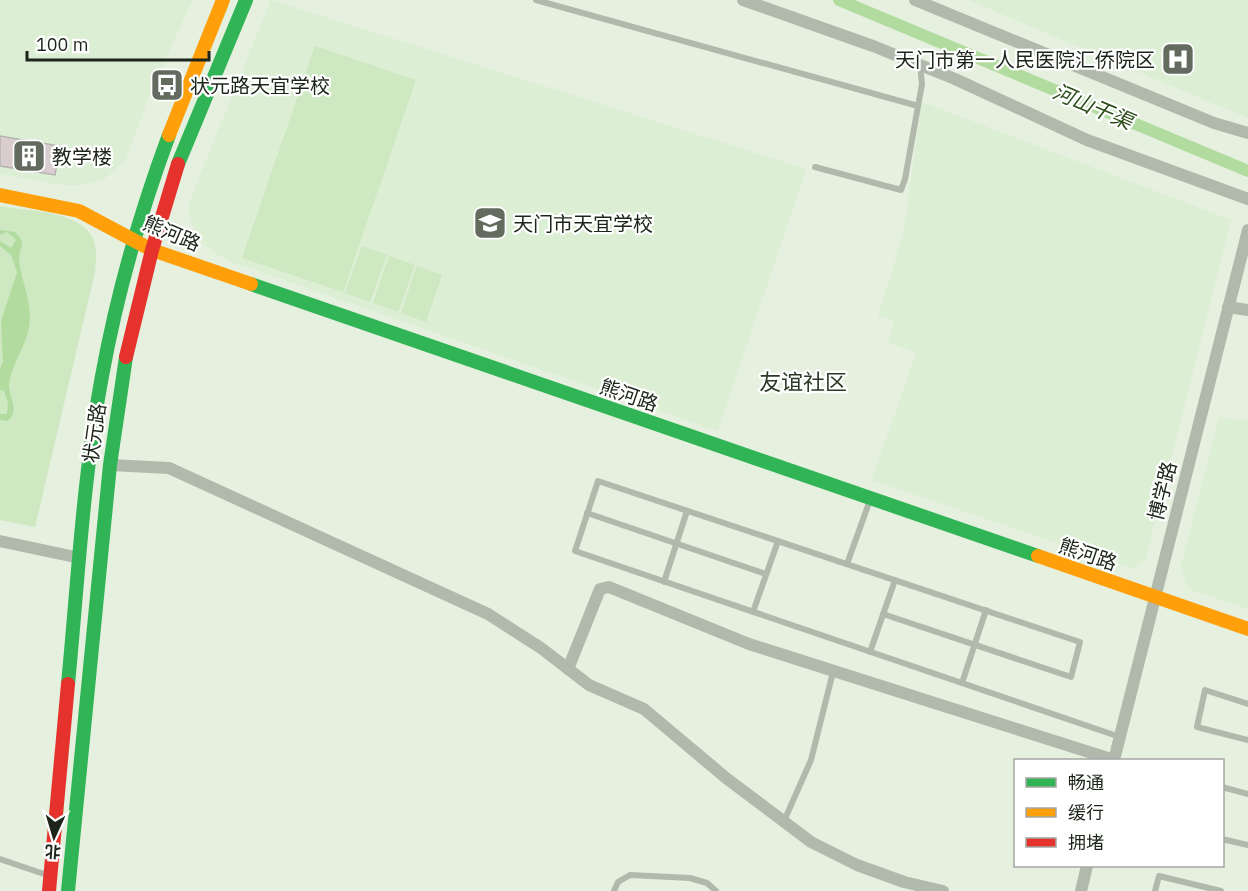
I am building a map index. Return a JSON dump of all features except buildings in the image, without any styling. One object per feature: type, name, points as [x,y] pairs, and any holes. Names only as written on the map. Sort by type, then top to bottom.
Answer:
[{"type":"main road","name":"状元路","points":[[49,891],[95,414],[109,341],[134,240],[165,145],[223,0]]},
{"type":"main road","name":"状元路","points":[[68,891],[110,465],[128,346],[152,250],[192,126],[246,0]]},
{"type":"main road","name":"熊河路","points":[[0,195],[79,211],[152,250],[1248,629]]},
{"type":"street","points":[[743,0],[920,65],[1087,140],[1248,200]]},
{"type":"street","points":[[915,0],[1214,123],[1248,133]]},
{"type":"street","name":"博学路","points":[[1114,759],[1248,230]]},
{"type":"street","points":[[1228,307],[1248,310]]},
{"type":"street","points":[[110,465],[169,468],[488,614],[589,685],[644,709],[726,778],[812,842],[856,865],[904,882],[943,891]]},
{"type":"street","points":[[0,541],[80,558]]},
{"type":"street","points":[[568,669],[600,589],[604,586],[749,644],[1111,759]]},
{"type":"street","points":[[1081,891],[1087,867]]},
{"type":"lane","points":[[536,0],[918,106]]},
{"type":"lane","points":[[814,167],[901,190],[922,84],[920,65]]},
{"type":"lane","points":[[883,614],[1071,676],[1080,642],[598,481],[575,551],[1120,737]]},
{"type":"lane","points":[[847,564],[870,499]]},
{"type":"lane","points":[[663,582],[687,511]]},
{"type":"lane","points":[[587,513],[766,574]]},
{"type":"lane","points":[[753,612],[778,541]]},
{"type":"lane","points":[[870,652],[895,580]]},
{"type":"lane","points":[[962,683],[986,610]]},
{"type":"lane","points":[[784,821],[811,760],[833,672]]},
{"type":"lane","points":[[1248,704],[1205,690],[1197,727],[1248,740]]},
{"type":"lane","points":[[1224,788],[1248,794]]},
{"type":"lane","points":[[1224,839],[1248,845]]},
{"type":"lane","points":[[0,859],[51,876]]},
{"type":"lane","points":[[614,891],[618,882],[630,875],[690,878],[707,884],[716,891]]},
{"type":"lane","points":[[1155,891],[1159,876],[1221,891]]},
{"type":"shaded area","points":[[0,0],[192,0],[149,97],[126,159],[103,180],[83,185],[62,185],[0,174]]},
{"type":"shaded area","name":"天门市天宜学校","points":[[271,0],[806,169],[718,431],[235,263],[216,254],[203,243],[194,230],[189,215],[190,200]]},
{"type":"shaded area","name":"天门市第一人民医院汇侨院区","points":[[968,0],[1248,0],[1248,118]]},
{"type":"shaded area","points":[[315,46],[416,80],[343,292],[242,258]]},
{"type":"shaded area","points":[[922,102],[1231,220],[1146,558],[1133,569],[872,480],[916,353],[888,342],[894,321],[878,316],[903,236]]},
{"type":"shaded area","points":[[0,206],[49,213],[74,221],[91,235],[96,248],[95,272],[35,527],[0,520]]},
{"type":"shaded area","points":[[0,230],[15,232],[22,241],[19,259],[30,318],[25,341],[9,383],[14,408],[7,421],[0,420],[0,414],[7,414],[8,403],[4,391],[0,390],[0,368],[3,362],[1,321],[17,272],[11,255],[0,246],[0,241],[11,248],[16,240],[7,232],[0,235]]},
{"type":"shaded area","points":[[362,246],[387,255],[370,302],[345,293]]},
{"type":"shaded area","points":[[389,256],[415,265],[398,312],[373,303]]},
{"type":"shaded area","points":[[417,266],[442,275],[426,322],[401,313]]},
{"type":"shaded area","points":[[1219,417],[1248,421],[1248,609],[1189,589],[1181,567]]},
{"type":"waterway","name":"河山干渠","points":[[839,0],[1248,171]]},
{"type":"traffic: fast","points":[[178,164],[246,0]]},
{"type":"traffic: fast","points":[[68,684],[95,414],[130,254],[169,135]]},
{"type":"traffic: fast","points":[[251,284],[1038,556]]},
{"type":"traffic: fast","points":[[68,891],[110,465],[126,357]]},
{"type":"traffic: slow","points":[[169,135],[223,0]]},
{"type":"traffic: slow","points":[[0,195],[79,211],[152,250],[251,284]]},
{"type":"traffic: slow","points":[[1038,556],[1248,629]]},
{"type":"traffic: jam","points":[[126,357],[152,250],[178,164]]},
{"type":"traffic: jam","points":[[49,891],[68,684]]},
{"type":"place","name":"天门市第一人民医院汇侨院区","points":[[1178,59]]},
{"type":"place","name":"状元路天宜学校","points":[[167,85]]},
{"type":"place","name":"教学楼","points":[[29,156]]},
{"type":"place","name":"天门市天宜学校","points":[[490,223]]},
{"type":"district","name":"友谊社区","points":[[803,381]]}]
